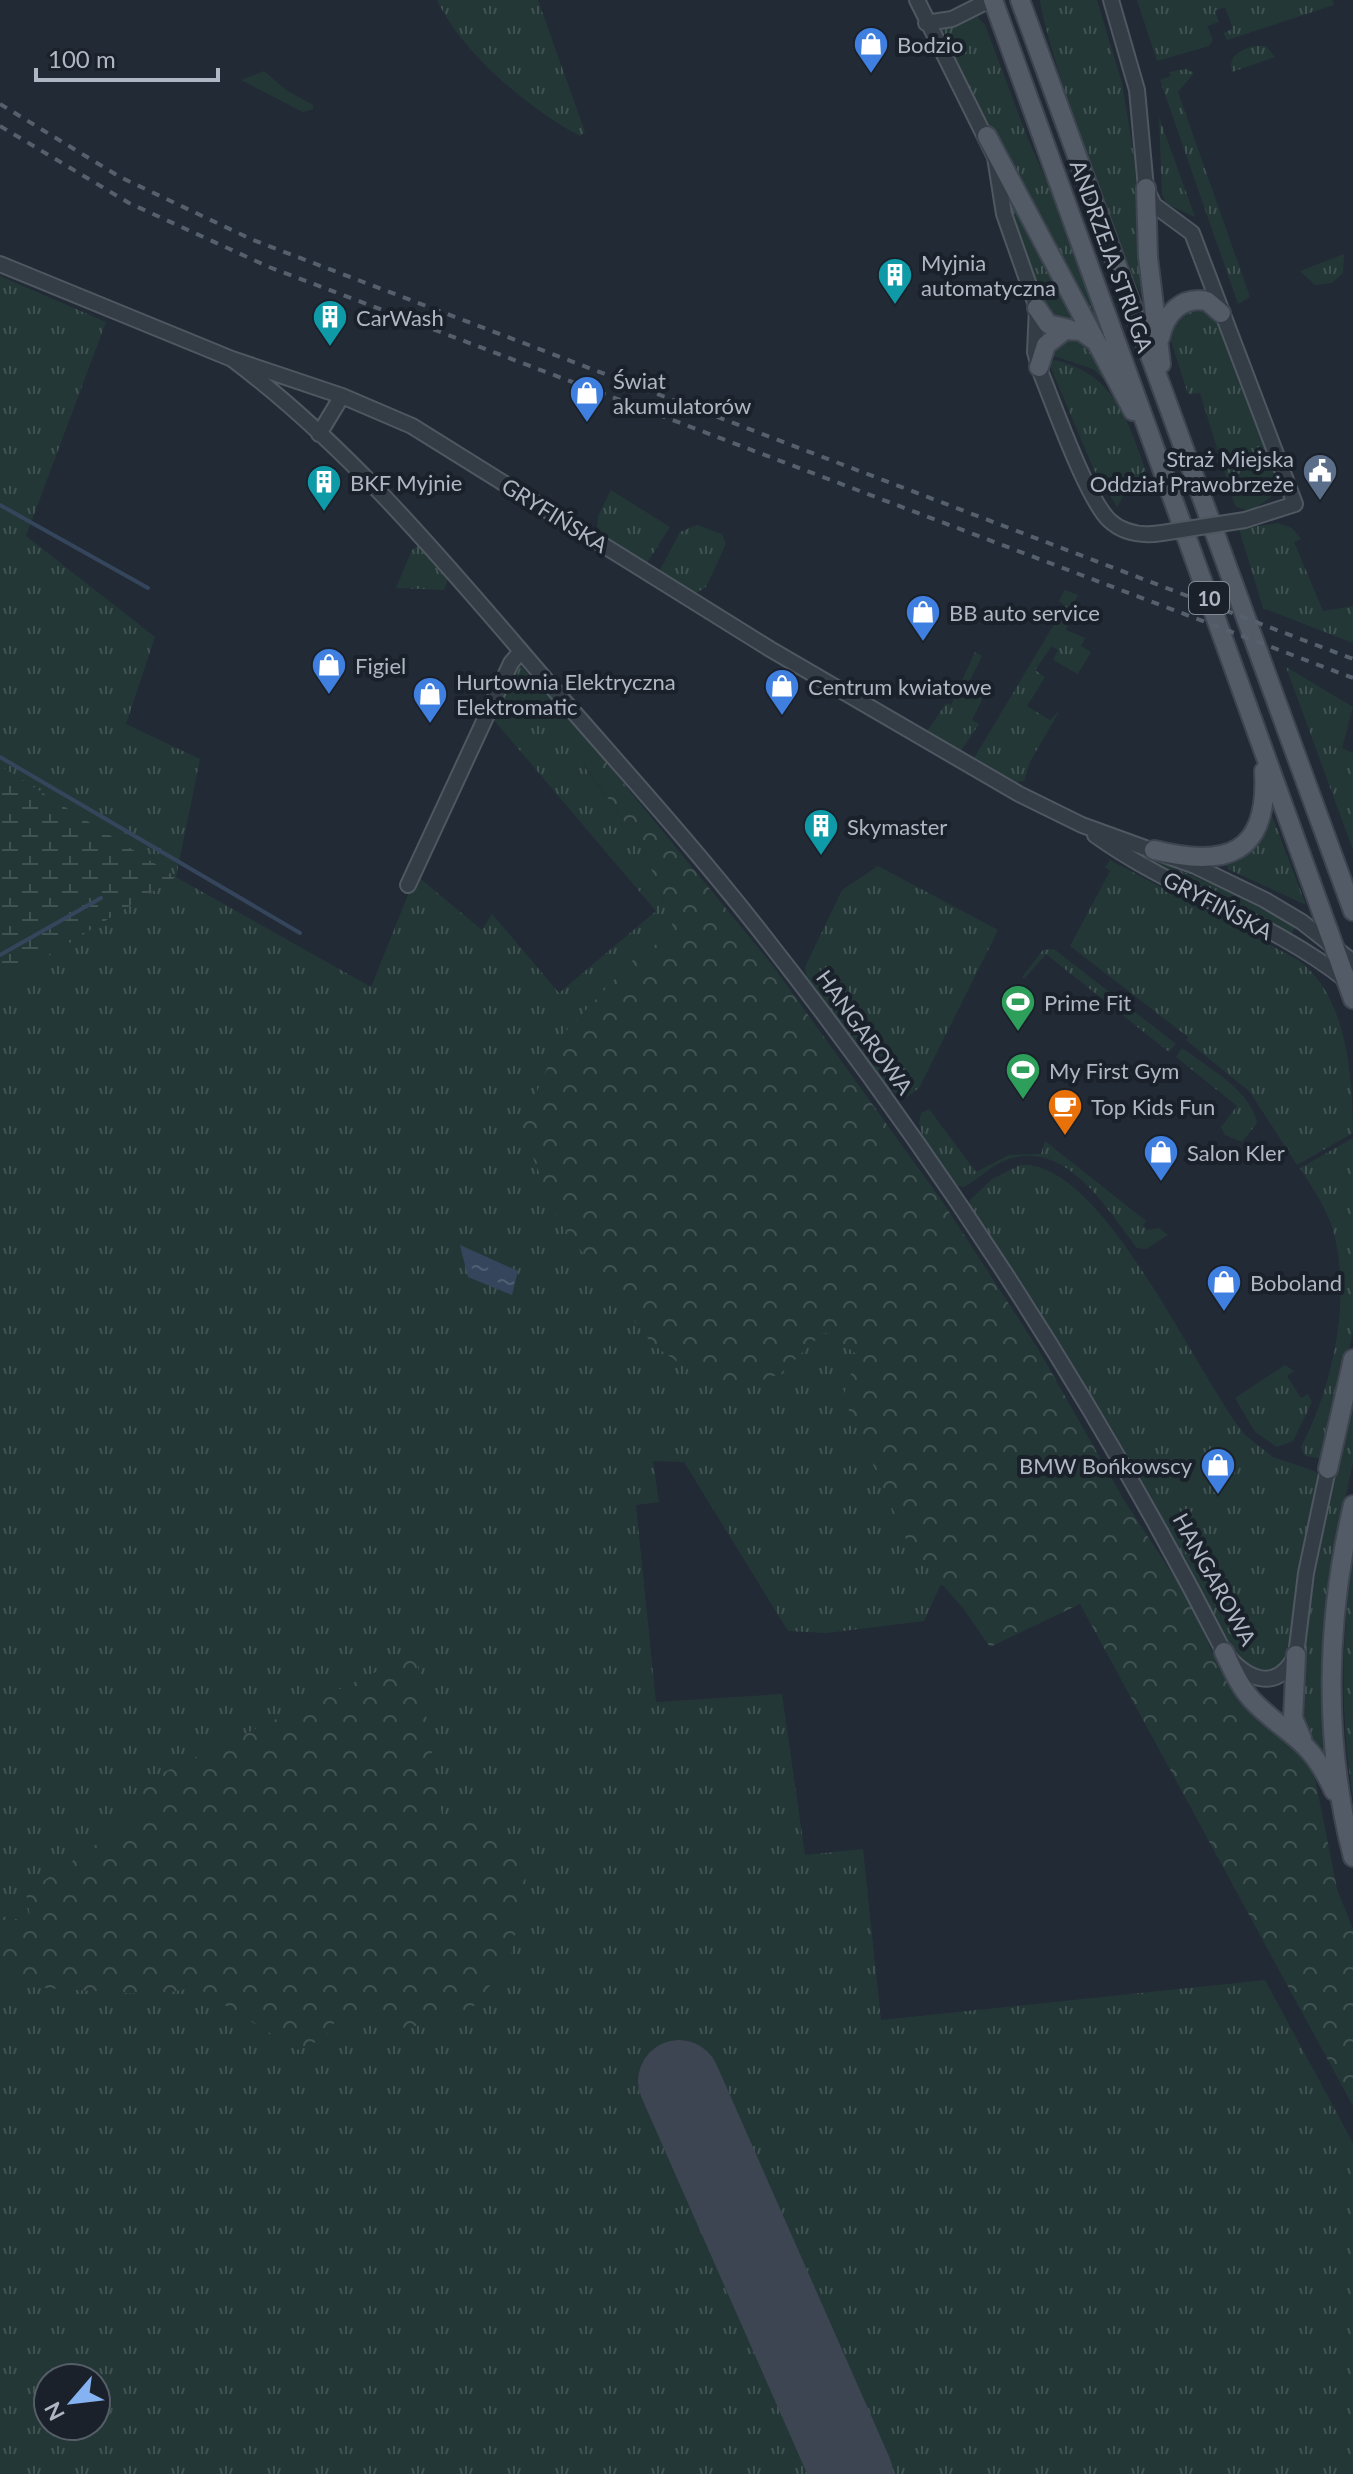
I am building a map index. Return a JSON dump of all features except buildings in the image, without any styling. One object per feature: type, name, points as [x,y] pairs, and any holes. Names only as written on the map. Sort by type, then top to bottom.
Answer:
[{"type":"main road","name":"ANDRZEJA STRUGA","points":[[983,3],[1157,451],[1350,983],[1353,999]]},
{"type":"main road","name":"ANDRZEJA STRUGA","points":[[1022,4],[1352,909]]},
{"type":"main road","points":[[987,136],[1157,451]]},
{"type":"main road","points":[[1146,188],[1148,257],[1167,403]]},
{"type":"main road","points":[[1159,345],[1162,327],[1178,306],[1201,300],[1214,305],[1221,313]]},
{"type":"main road","points":[[1037,308],[1048,324],[1087,334],[1101,350]]},
{"type":"main road","points":[[1039,367],[1046,345],[1069,329]]},
{"type":"main road","points":[[1154,850],[1187,858],[1213,859],[1228,854],[1246,841],[1258,825],[1264,799],[1261,744]]},
{"type":"main road","points":[[1328,1469],[1353,1359]]},
{"type":"main road","points":[[1353,1505],[1340,1570],[1331,1676],[1333,1732],[1343,1813],[1353,1857]]},
{"type":"main road","points":[[1224,1652],[1239,1682],[1253,1700],[1304,1741]]},
{"type":"main road","points":[[1296,1655],[1293,1718],[1304,1741],[1321,1764],[1343,1813]]},
{"type":"street","points":[[917,0],[926,23],[987,136],[997,163],[1004,214],[1037,308],[1035,352],[1039,367],[1104,514],[1131,532],[1162,533],[1245,520],[1295,504],[1192,233],[1154,205],[1146,188],[1139,102],[1111,0]]},
{"type":"street","points":[[1118,0],[1118,23]]},
{"type":"street","name":"ANDRZEJA STRUGA","points":[[926,23],[947,9],[983,3]]},
{"type":"street","name":"GRYFIŃSKA","points":[[0,264],[232,359],[342,396],[431,437],[770,649],[1019,794],[1082,825],[1182,888],[1310,954],[1350,983]]},
{"type":"street","name":"HANGAROWA","points":[[232,359],[319,434],[409,521],[734,899],[926,1157],[1020,1298],[1130,1475],[1224,1652],[1244,1672],[1259,1678],[1270,1678],[1285,1671],[1296,1655]]},
{"type":"street","points":[[319,434],[342,396]]},
{"type":"street","points":[[408,885],[511,663],[521,651]]},
{"type":"street","name":"GRYFIŃSKA","points":[[1082,825],[1154,850],[1265,900],[1334,945],[1353,962]]},
{"type":"street","points":[[1296,1655],[1306,1573],[1328,1469]]},
{"type":"green space","points":[[437,0],[538,0],[585,132],[580,136],[518,95],[463,40]]},
{"type":"green space","points":[[1040,0],[1097,0],[1122,83],[1134,156],[1145,299],[1121,249],[1086,154],[1054,57]]},
{"type":"green space","points":[[1137,0],[1333,0],[1334,5],[1227,40],[1223,33],[1233,29],[1225,7],[1215,11],[1219,22],[1207,26],[1213,40],[1209,46],[1157,61]]},
{"type":"green space","points":[[976,15],[985,25],[1028,139],[1059,209],[1099,325],[944,43],[941,30]]},
{"type":"green space","points":[[1253,46],[1266,46],[1275,57],[1232,72],[1236,55]]},
{"type":"green space","points":[[1186,69],[1194,73],[1178,92],[1250,297],[1238,304],[1160,80],[1171,76],[1169,72]]},
{"type":"green space","points":[[264,71],[286,90],[313,105],[313,109],[303,112],[241,80]]},
{"type":"green space","points":[[1159,117],[1195,217],[1167,204],[1162,195]]},
{"type":"green space","points":[[1006,186],[1081,322],[1067,324],[1044,312],[1009,213]]},
{"type":"green space","points":[[1344,254],[1343,273],[1332,283],[1315,285],[1300,271]]},
{"type":"green space","points":[[0,276],[106,322],[26,536],[155,637],[126,724],[200,759],[176,877],[0,766]]},
{"type":"green space","points":[[1202,308],[1215,318],[1276,476],[1271,497],[1250,512],[1235,506],[1200,393],[1188,394],[1169,335],[1180,311]]},
{"type":"green space","points":[[1066,338],[1086,341],[1111,386],[1093,369],[1048,354]]},
{"type":"green space","points":[[1055,360],[1077,367],[1094,378],[1107,390],[1127,421],[1149,479],[1129,486],[1117,507],[1094,470],[1051,368],[1051,362]]},
{"type":"green space","points":[[611,490],[670,527],[647,563],[597,533],[598,516]]},
{"type":"green space","points":[[1278,523],[1292,528],[1301,539],[1294,542],[1323,611],[1353,606],[1353,643],[1263,608],[1239,529]]},
{"type":"green space","points":[[697,525],[722,534],[726,544],[706,587],[695,594],[659,572],[680,532]]},
{"type":"green space","points":[[418,546],[448,578],[444,590],[396,588],[412,550]]},
{"type":"green space","points":[[1065,590],[1078,595],[1070,609],[1073,612],[1066,630],[1085,638],[1081,646],[1091,652],[1078,674],[1053,660],[1058,650],[1052,646],[1035,670],[1045,677],[1027,706],[1050,720],[1060,710],[1030,762],[1024,781],[1011,783],[973,760],[1065,606],[1059,601]]},
{"type":"green space","points":[[975,652],[982,656],[969,682],[986,691],[972,720],[979,724],[960,752],[927,732],[946,703],[951,705]]},
{"type":"green space","points":[[519,664],[597,751],[583,765],[643,847],[664,903],[1029,1535],[940,1586],[924,1621],[827,1633],[788,1631],[684,1462],[653,1461],[659,1502],[636,1505],[656,1702],[782,1694],[805,1855],[863,1849],[881,2020],[1265,1980],[1353,2143],[1353,2474],[0,2474],[0,986],[176,877],[371,987],[416,875],[482,930],[492,914],[559,993],[656,911],[493,719]]},
{"type":"green space","points":[[1286,667],[1353,707],[1342,748],[1353,753],[1353,850]]},
{"type":"green space","points":[[597,751],[773,966],[942,1201],[1037,1347],[1124,1500],[1188,1598],[1220,1669],[1240,1703],[1290,1739],[1314,1773],[1337,1889],[1353,1929],[1353,2106],[1080,1604],[990,1647],[963,1608],[910,1548],[843,1397],[858,1355],[824,1332],[780,1374],[723,1394],[652,1344],[559,1222],[521,1128],[561,1036],[635,958],[675,932],[643,847],[583,764]]},
{"type":"green space","points":[[0,766],[176,877],[0,986]]},
{"type":"green space","points":[[1269,808],[1306,905],[1230,870],[1223,862]]},
{"type":"green space","points":[[1132,850],[1256,903],[1296,925],[1290,936],[1186,883]]},
{"type":"green space","points":[[1110,860],[1298,960],[1314,975],[1327,994],[1344,1039],[1349,1063],[1353,1133],[1297,1165],[1250,1092],[1186,1040],[1188,1037],[1070,946],[1110,871],[1105,867]]},
{"type":"green space","points":[[878,866],[998,930],[919,1088],[904,1099],[886,1087],[807,980],[805,967],[842,890]]},
{"type":"green space","points":[[1054,949],[1176,1044],[1169,1052],[1046,954],[1024,979],[1022,977],[1043,950]]},
{"type":"green space","points":[[1182,1048],[1227,1080],[1246,1100],[1257,1123],[1242,1142],[1225,1135],[1221,1127],[1237,1106],[1176,1057]]},
{"type":"green space","points":[[929,1109],[976,1172],[1009,1155],[1041,1154],[1045,1141],[1146,1221],[1143,1225],[1147,1230],[1159,1228],[1168,1235],[1146,1249],[1137,1248],[1083,1181],[1048,1159],[1028,1156],[1006,1160],[964,1187],[954,1185],[924,1141],[919,1123],[921,1113]]},
{"type":"green space","points":[[1353,1138],[1353,1332],[1323,1459],[1305,1456],[1301,1447],[1330,1369],[1340,1310],[1341,1281],[1332,1227],[1300,1168]]},
{"type":"green space","points":[[1020,1165],[1051,1172],[1083,1196],[1114,1232],[1145,1275],[1245,1435],[1273,1457],[1320,1476],[1292,1654],[1275,1669],[1261,1673],[1235,1657],[1134,1473],[972,1213],[969,1201],[992,1179]]},
{"type":"green space","points":[[1285,1365],[1294,1371],[1287,1376],[1301,1398],[1308,1394],[1312,1402],[1293,1441],[1277,1447],[1255,1432],[1235,1398]]},
{"type":"green space","points":[[1353,1389],[1353,1463],[1336,1540],[1324,1620],[1322,1715],[1327,1762],[1307,1739],[1297,1709],[1311,1574]]},
{"type":"green space","points":[[1353,1558],[1353,1798],[1346,1738],[1344,1678],[1346,1618]]},
{"type":"green space","points":[[416,1653],[442,1815],[467,1812],[507,1835],[526,1865],[525,1897],[508,1962],[474,2006],[445,2022],[394,2029],[362,2017],[337,2016],[322,2038],[297,2050],[196,1987],[156,1995],[29,1987],[0,1981],[0,1916],[31,1922],[26,1893],[146,1810],[139,1784]]},
{"type":"water","points":[[460,1245],[518,1271],[512,1295],[468,1277]]},
{"type":"waterway","points":[[0,505],[148,588]]},
{"type":"waterway","points":[[0,757],[300,933]]},
{"type":"waterway","points":[[0,955],[101,898]]},
{"type":"runway","points":[[679,2081],[852,2474]]},
{"type":"railway","points":[[0,104],[120,177],[253,240],[1353,659]]},
{"type":"railway","points":[[0,126],[129,203],[269,267],[1353,678]]},
{"type":"place","name":"Bodzio","points":[[871,75]]},
{"type":"place","name":"Myjnia automatyczna","points":[[895,306]]},
{"type":"place","name":"CarWash","points":[[330,348]]},
{"type":"place","name":"Świat akumulatorów","points":[[587,424]]},
{"type":"place","name":"Straż Miejska Oddział Prawobrzeże","points":[[1320,502]]},
{"type":"place","name":"BKF Myjnie","points":[[324,513]]},
{"type":"place","name":"BB auto service","points":[[923,643]]},
{"type":"place","name":"Figiel","points":[[329,696]]},
{"type":"place","name":"Centrum kwiatowe","points":[[782,717]]},
{"type":"place","name":"Hurtownia Elektryczna Elektromatic","points":[[430,725]]},
{"type":"place","name":"Skymaster","points":[[821,857]]},
{"type":"place","name":"Prime Fit","points":[[1018,1033]]},
{"type":"place","name":"My First Gym","points":[[1023,1101]]},
{"type":"place","name":"Top Kids Fun","points":[[1065,1137]]},
{"type":"place","name":"Salon Kler","points":[[1161,1183]]},
{"type":"place","name":"Boboland","points":[[1224,1313]]},
{"type":"place","name":"BMW Bońkowscy","points":[[1218,1496]]}]
